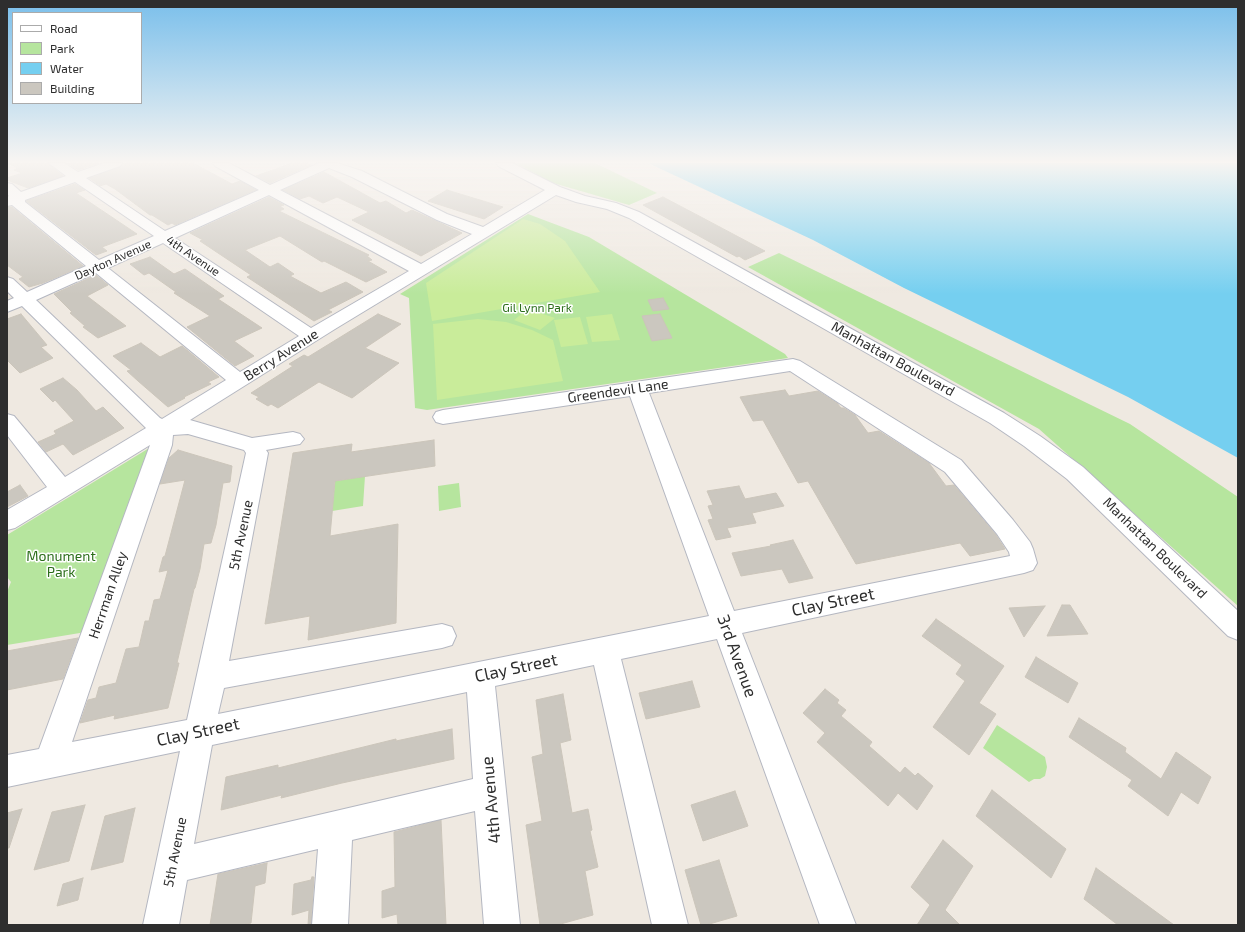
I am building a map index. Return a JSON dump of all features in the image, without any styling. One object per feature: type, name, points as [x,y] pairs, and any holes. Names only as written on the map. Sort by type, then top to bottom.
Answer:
[{"type":"street","points":[[21,206],[239,381]]},
{"type":"street","name":"4th Avenue","points":[[119,206],[311,336]]},
{"type":"street","name":"Dayton Avenue","points":[[7,307],[233,206]]},
{"type":"street","points":[[301,206],[420,270]]},
{"type":"street","points":[[423,206],[442,217],[484,233]]},
{"type":"street","name":"Berry Avenue","points":[[7,521],[163,428],[420,270],[528,206]]},
{"type":"street","name":"Manhattan Boulevard","points":[[612,206],[634,215],[947,389],[1032,440],[1080,478],[1238,628]]},
{"type":"street","points":[[7,282],[153,423],[163,428],[188,427],[252,445],[293,439]]},
{"type":"street","name":"Greendevil Lane","points":[[443,417],[793,365],[953,466],[1005,527],[1021,549],[1024,563]]},
{"type":"street","name":"3rd Avenue","points":[[637,388],[838,925]]},
{"type":"street","points":[[7,421],[61,488]]},
{"type":"street","name":"Herrman Alley","points":[[50,762],[161,445],[163,428]]},
{"type":"street","name":"5th Avenue","points":[[161,925],[199,732],[257,458],[257,453],[252,445]]},
{"type":"street","name":"Clay Street","points":[[7,771],[480,676],[1024,563]]},
{"type":"street","points":[[212,676],[442,636]]},
{"type":"street","points":[[605,650],[670,925]]},
{"type":"street","name":"4th Avenue","points":[[480,676],[502,925]]},
{"type":"street","points":[[173,866],[490,792]]},
{"type":"street","points":[[330,925],[336,828]]},
{"type":"green space","name":"Gil Lynn Park","points":[[528,214],[589,237],[785,354],[788,358],[427,410],[415,408],[409,298],[400,294]]},
{"type":"green space","points":[[523,219],[540,224],[565,241],[600,292],[432,321],[426,283]]},
{"type":"green space","points":[[779,253],[1130,424],[1238,497],[1238,606],[1039,429],[748,267]]},
{"type":"green space","points":[[528,309],[555,318],[540,330],[514,320]]},
{"type":"green space","points":[[612,314],[620,340],[592,342],[586,317]]},
{"type":"green space","points":[[580,317],[588,344],[561,347],[554,320]]},
{"type":"green space","points":[[478,319],[506,322],[532,330],[553,340],[563,381],[437,400],[433,324]]},
{"type":"green space","name":"Monument Park","points":[[159,442],[92,631],[7,645],[7,592],[11,582],[7,577],[7,535]]},
{"type":"green space","points":[[365,476],[363,506],[332,511],[335,481]]},
{"type":"green space","points":[[459,483],[461,507],[439,511],[438,486]]},
{"type":"green space","points":[[997,725],[1045,757],[1047,767],[1045,776],[1029,782],[983,748]]},
{"type":"water","points":[[741,206],[1238,206],[1238,458],[1128,397],[904,288],[813,240]]},
{"type":"building","points":[[33,206],[96,206],[137,234],[102,247],[107,251],[96,255]]},
{"type":"building","points":[[139,206],[218,206],[175,225],[172,223],[168,225]]},
{"type":"building","points":[[248,206],[281,206],[284,209],[279,211],[369,255],[367,256],[372,260],[368,261],[387,272],[366,282],[324,261],[322,262],[280,236],[245,250],[270,267],[278,263],[294,274],[290,276],[321,293],[346,282],[363,292],[328,310],[332,312],[314,321],[247,277],[251,275],[200,241],[203,240],[190,233]]},
{"type":"building","points":[[357,206],[395,206],[406,213],[412,210],[462,233],[421,256],[352,220],[369,212]]},
{"type":"building","points":[[445,206],[503,207],[484,219]]},
{"type":"building","points":[[646,206],[681,206],[765,251],[745,260],[739,256],[737,257]]},
{"type":"building","points":[[7,207],[12,207],[83,266],[43,283],[29,287],[19,279],[23,277],[7,265]]},
{"type":"building","points":[[150,257],[174,274],[185,269],[224,296],[218,299],[262,328],[234,341],[254,356],[235,366],[187,327],[210,316],[174,293],[176,292],[149,273],[144,275],[130,264]]},
{"type":"building","points":[[96,275],[108,285],[87,296],[126,326],[98,338],[83,327],[85,326],[70,313],[72,312],[54,294]]},
{"type":"building","points":[[663,298],[669,309],[653,311],[648,300]]},
{"type":"building","points":[[21,314],[47,345],[41,347],[53,358],[20,373],[7,360],[7,319]]},
{"type":"building","points":[[378,314],[401,324],[365,348],[399,363],[352,398],[319,382],[278,408],[271,404],[268,406],[256,399],[259,397],[251,393],[293,366],[289,364],[304,355],[308,357]]},
{"type":"building","points":[[660,314],[672,338],[652,341],[642,316]]},
{"type":"building","points":[[141,343],[160,357],[182,346],[219,377],[208,382],[211,384],[184,397],[185,398],[168,407],[127,371],[131,370],[113,356]]},
{"type":"building","points":[[63,378],[77,390],[96,411],[103,407],[124,428],[73,455],[63,444],[46,452],[38,442],[56,434],[54,431],[74,421],[55,400],[53,402],[40,389]]},
{"type":"building","points":[[785,390],[789,396],[818,391],[837,403],[841,408],[844,408],[855,415],[868,433],[879,431],[929,463],[946,486],[954,485],[996,535],[1005,549],[970,556],[960,543],[856,564],[808,481],[798,483],[763,420],[753,421],[740,397]]},
{"type":"building","points":[[434,440],[435,466],[335,481],[330,536],[398,524],[396,623],[308,640],[310,616],[265,624],[293,453],[352,444],[351,452]]},
{"type":"building","points":[[178,450],[232,466],[230,482],[223,483],[216,525],[211,543],[204,544],[200,569],[194,589],[168,708],[114,719],[115,715],[80,723],[88,700],[96,698],[99,687],[116,683],[126,649],[139,647],[145,621],[149,621],[154,600],[160,599],[168,570],[159,572],[163,557],[165,556],[185,480],[160,484],[169,458]]},
{"type":"building","points":[[20,485],[28,496],[7,507],[7,492]]},
{"type":"building","points":[[739,486],[745,499],[776,493],[784,506],[752,513],[756,523],[727,528],[731,537],[716,540],[708,520],[713,519],[708,506],[713,505],[707,491]]},
{"type":"building","points":[[793,540],[813,578],[789,583],[782,569],[741,576],[732,553],[771,546],[770,545]]},
{"type":"building","points":[[1062,605],[1070,605],[1088,634],[1047,636]]},
{"type":"building","points":[[1045,606],[1024,637],[1009,608]]},
{"type":"building","points":[[936,619],[1004,666],[979,703],[996,714],[969,755],[933,727],[965,681],[956,674],[962,665],[922,636]]},
{"type":"building","points":[[78,638],[63,679],[7,690],[7,651]]},
{"type":"building","points":[[1036,657],[1078,683],[1068,703],[1025,677]]},
{"type":"building","points":[[692,681],[700,707],[646,719],[639,693]]},
{"type":"building","points":[[825,689],[839,700],[837,703],[846,710],[841,716],[872,742],[869,746],[900,773],[905,767],[915,776],[918,773],[933,786],[917,810],[898,793],[888,806],[817,742],[825,733],[803,713]]},
{"type":"building","points":[[563,694],[571,740],[560,743],[572,813],[588,809],[592,830],[590,831],[598,867],[585,871],[593,915],[557,925],[540,925],[526,825],[542,821],[532,757],[543,754],[536,700]]},
{"type":"building","points":[[1079,718],[1126,748],[1125,752],[1161,779],[1176,752],[1211,777],[1198,804],[1181,792],[1168,816],[1128,786],[1132,780],[1069,737]]},
{"type":"building","points":[[452,729],[454,759],[342,783],[281,798],[282,795],[221,810],[226,777],[278,765],[278,768],[396,739],[396,741]]},
{"type":"building","points":[[992,790],[1066,849],[1051,878],[976,816]]},
{"type":"building","points":[[735,791],[748,826],[703,841],[691,805]]},
{"type":"building","points":[[85,805],[69,861],[34,870],[52,812]]},
{"type":"building","points":[[135,808],[123,862],[91,870],[105,816]]},
{"type":"building","points":[[22,809],[9,848],[7,848],[7,813]]},
{"type":"building","points":[[441,820],[446,925],[398,925],[397,914],[382,918],[382,891],[395,887],[394,832]]},
{"type":"building","points":[[943,840],[973,866],[945,910],[960,925],[917,925],[930,905],[911,887]]},
{"type":"building","points":[[719,860],[737,916],[706,925],[701,925],[685,870]]},
{"type":"building","points":[[267,863],[265,883],[255,886],[251,923],[243,925],[210,925],[218,874]]},
{"type":"building","points":[[1096,868],[1174,925],[1118,925],[1084,899]]},
{"type":"building","points":[[312,877],[314,877],[311,925],[308,925],[309,910],[292,915],[294,884],[311,880]]},
{"type":"building","points":[[83,878],[78,900],[57,906],[63,884]]}]
